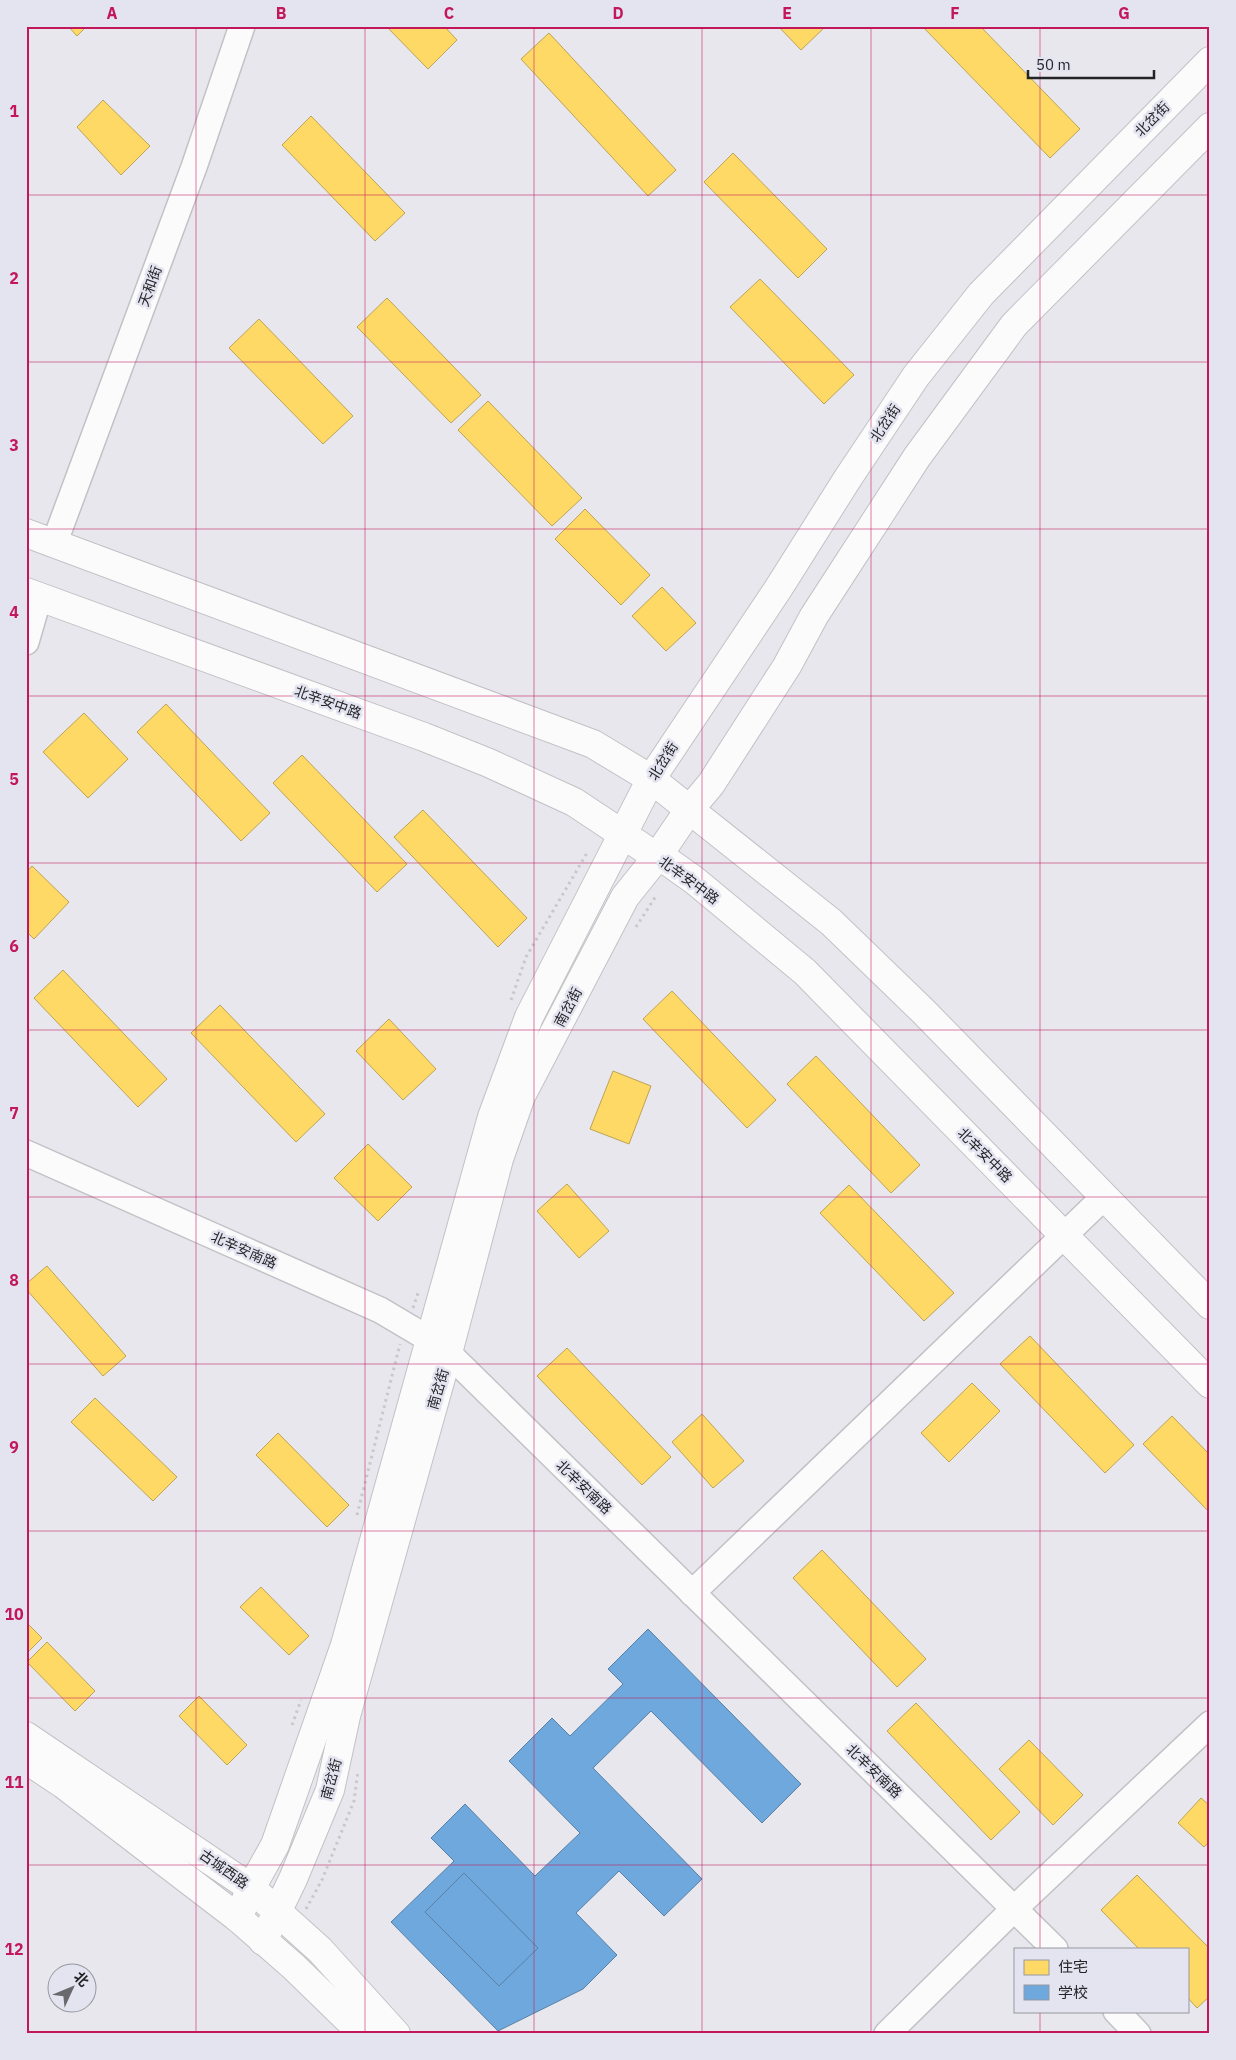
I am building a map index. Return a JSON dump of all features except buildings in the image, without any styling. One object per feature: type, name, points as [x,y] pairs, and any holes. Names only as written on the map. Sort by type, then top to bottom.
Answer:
[{"type":"main road","name":"北岔街","points":[[623,834],[651,779],[778,589],[848,478],[916,376],[981,294],[1210,61]]},
{"type":"main road","points":[[657,857],[689,810],[716,776],[787,666],[814,616],[917,457],[1014,325],[1210,126]]},
{"type":"main road","points":[[26,534],[593,744],[651,779],[831,922],[923,1011],[1210,1306]]},
{"type":"main road","name":"北辛安中路","points":[[33,594],[424,737],[489,763],[574,802],[657,857],[670,863],[694,880],[805,972],[1210,1384]]},
{"type":"main road","name":"南岔街","points":[[263,1941],[293,1879],[330,1790],[346,1716],[438,1346],[492,1117],[526,1026],[623,834]]},
{"type":"main road","name":"南岔街","points":[[238,1918],[251,1888],[275,1845],[345,1644],[438,1346],[521,1096],[626,897],[657,857]]},
{"type":"main road","name":"古城西路","points":[[26,1736],[251,1888],[320,1950],[396,2034]]},
{"type":"main road","points":[[26,1759],[63,1784],[238,1918],[294,1967],[363,2034]]},
{"type":"street","name":"天和街","points":[[54,544],[194,167],[242,26]]},
{"type":"street","points":[[26,642],[33,594]]},
{"type":"street","name":"北辛安南路","points":[[26,1153],[380,1310],[438,1346],[1015,1908],[1053,1948]]},
{"type":"street","points":[[692,1593],[1104,1197]]},
{"type":"street","points":[[887,2034],[1015,1908],[1210,1724]]},
{"type":"street","points":[[1117,2012],[1138,2034]]}]
